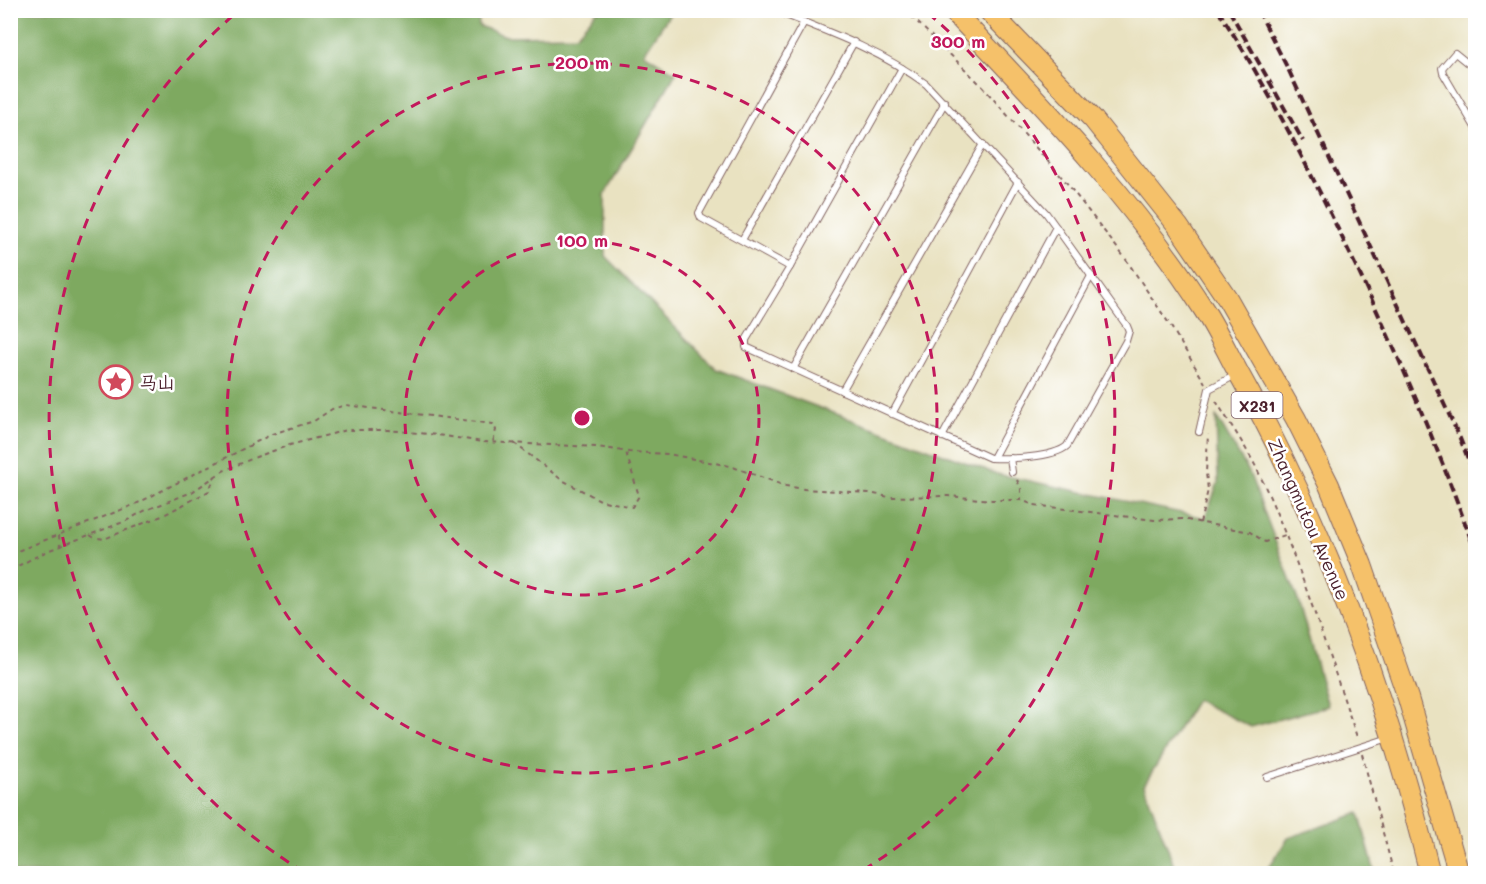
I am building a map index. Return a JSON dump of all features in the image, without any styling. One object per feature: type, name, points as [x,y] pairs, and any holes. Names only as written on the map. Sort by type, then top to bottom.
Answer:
[{"type":"main road","name":"Zhangmutou Avenue","points":[[951,10],[1025,87],[1129,206],[1205,311],[1257,404],[1304,498],[1336,575],[1392,737],[1430,873]]},
{"type":"main road","name":"Zhangmutou Avenue","points":[[988,10],[1093,119],[1178,226],[1227,298],[1296,418],[1329,485],[1362,565],[1408,698],[1459,873]]},
{"type":"lane","points":[[773,10],[854,42],[902,68],[926,84],[1018,182],[1056,227],[1127,326],[1129,331],[1126,341],[1068,446],[1056,453],[1010,458],[993,458],[981,454],[748,349],[745,345],[902,68]]},
{"type":"lane","points":[[790,267],[701,218],[699,213],[804,22]]},
{"type":"lane","points":[[742,240],[854,42]]},
{"type":"lane","points":[[1476,70],[1455,53],[1442,68],[1476,129]]},
{"type":"lane","points":[[793,369],[945,102]]},
{"type":"lane","points":[[842,392],[983,144]]},
{"type":"lane","points":[[892,414],[1018,182]]},
{"type":"lane","points":[[942,437],[1056,227]]},
{"type":"lane","points":[[993,458],[1091,276]]},
{"type":"lane","points":[[1199,432],[1209,389],[1239,373]]},
{"type":"lane","points":[[1010,458],[1012,472]]},
{"type":"lane","points":[[1267,777],[1392,737]]},
{"type":"path","points":[[10,554],[136,504],[272,434],[314,421],[339,406],[346,405],[493,424],[496,430],[493,442]]},
{"type":"path","points":[[1200,523],[1209,485],[1206,473],[1208,430],[1201,421]]},
{"type":"path","points":[[10,570],[60,546],[192,492],[214,476],[256,457],[290,444],[347,430],[387,430],[493,442],[598,447],[628,452],[668,454],[706,460],[786,486],[804,489],[889,496],[1021,500],[1035,505],[1154,520],[1177,519],[1250,532],[1265,542],[1285,535]]},
{"type":"path","points":[[513,443],[562,480],[600,500],[632,507],[639,496],[628,452]]},
{"type":"path","points":[[1012,472],[1021,489],[1021,500]]},
{"type":"path","points":[[90,535],[104,539],[162,516],[209,490],[214,476]]},
{"type":"path","points":[[59,535],[60,546]]},
{"type":"green space","points":[[10,11],[478,11],[479,26],[506,36],[576,35],[597,11],[672,11],[644,53],[676,73],[605,194],[605,256],[716,369],[997,474],[1205,518],[1218,483],[1216,416],[1249,472],[1299,603],[1328,706],[1251,727],[1196,700],[1144,785],[1177,873],[11,873]]},
{"type":"green space","points":[[1359,813],[1375,873],[1265,873],[1288,838]]},
{"type":"railway","points":[[1218,10],[1289,132],[1352,258],[1418,404],[1476,554]]},
{"type":"railway","points":[[1229,10],[1303,141]]},
{"type":"railway","points":[[1258,10],[1289,71],[1459,436],[1476,479]]},
{"type":"place","name":"马山","points":[[116,382]]}]
